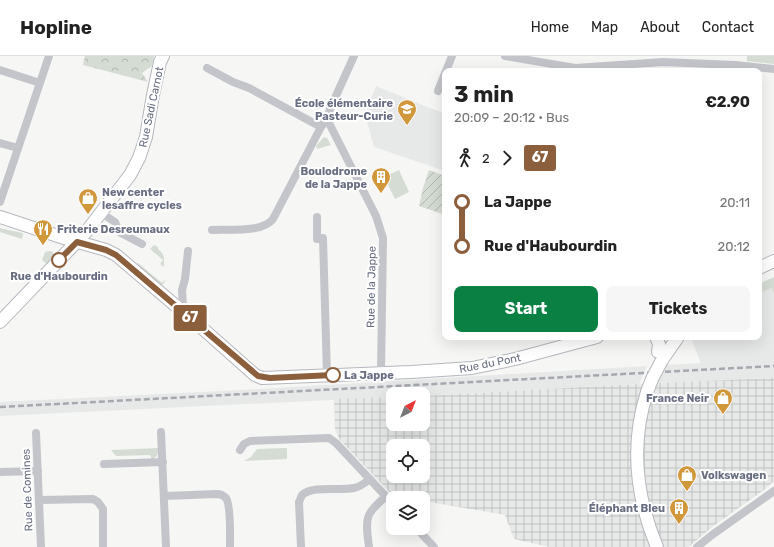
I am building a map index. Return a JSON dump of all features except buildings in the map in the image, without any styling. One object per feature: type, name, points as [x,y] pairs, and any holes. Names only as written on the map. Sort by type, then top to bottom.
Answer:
[{"type":"main road","name":"Rue Sadi Carnot","points":[[0,322],[77,242],[130,175],[143,148],[149,125],[153,95],[160,62],[163,56]]},
{"type":"main road","points":[[0,217],[106,250],[116,255],[258,376],[270,378],[381,373]]},
{"type":"main road","points":[[762,267],[774,261]]},
{"type":"main road","points":[[762,273],[774,268]]},
{"type":"main road","name":"Rue du Pont","points":[[381,373],[460,369],[483,366],[586,340]]},
{"type":"main road","points":[[657,340],[659,344],[658,358]]},
{"type":"main road","points":[[652,547],[645,532],[631,474],[630,458],[632,426],[658,358],[667,340]]},
{"type":"main road","points":[[658,358],[671,340]]},
{"type":"main road","points":[[658,358],[675,340]]},
{"type":"main road","points":[[644,392],[636,432],[636,463],[643,506],[657,547]]},
{"type":"street","points":[[0,202],[49,56]]},
{"type":"street","points":[[212,230],[256,228],[270,223],[277,214],[321,127],[328,117],[354,56]]},
{"type":"street","points":[[447,68],[452,56]]},
{"type":"street","points":[[505,56],[561,68]]},
{"type":"street","points":[[575,68],[668,62],[735,65],[774,69]]},
{"type":"street","points":[[207,68],[232,82],[249,88],[321,127]]},
{"type":"street","points":[[0,70],[40,83]]},
{"type":"street","points":[[438,91],[442,80]]},
{"type":"street","name":"Rue de la Jappe","points":[[328,117],[330,125],[378,220],[383,238],[381,373]]},
{"type":"street","points":[[0,143],[18,148]]},
{"type":"street","points":[[101,213],[115,222],[119,232],[142,244]]},
{"type":"street","points":[[316,217],[317,239],[323,238],[327,375]]},
{"type":"street","points":[[181,309],[183,306],[182,290],[185,279],[188,251]]},
{"type":"street","points":[[162,432],[166,547]]},
{"type":"street","name":"Rue de Comines","points":[[36,433],[41,547]]},
{"type":"street","points":[[240,450],[244,444],[250,441],[329,438],[336,443],[386,496],[369,515],[367,520],[369,547]]},
{"type":"street","points":[[104,464],[163,462]]},
{"type":"street","points":[[0,472],[38,471]]},
{"type":"street","points":[[301,547],[299,502],[302,495],[310,491],[353,488],[360,486],[370,479]]},
{"type":"street","points":[[697,547],[774,491]]},
{"type":"street","points":[[164,496],[217,494],[224,496],[228,507],[230,547]]},
{"type":"street","points":[[39,500],[93,499],[98,502],[103,509],[103,547]]},
{"type":"street","points":[[423,535],[434,547]]},
{"type":"shaded area","name":"École élémentaire Pasteur-Curie","points":[[376,86],[442,113],[442,170],[374,147],[365,114]]},
{"type":"shaded area","points":[[772,288],[774,294],[774,378],[656,383],[664,365],[701,363],[692,341],[693,340],[762,340],[762,292]]},
{"type":"shaded area","points":[[647,366],[639,384],[430,396],[430,387],[386,387],[386,397],[0,416],[0,402],[259,389]]},
{"type":"shaded area","points":[[774,378],[774,481],[764,490],[712,527],[689,547],[549,547],[514,539],[505,515],[430,502],[430,491],[388,491],[340,440],[335,430],[334,399],[386,397],[386,431],[430,431],[430,396]]},
{"type":"green space","points":[[85,56],[154,56],[152,66],[142,73],[148,82],[83,65]]},
{"type":"green space","points":[[747,56],[774,56],[774,64],[747,61]]},
{"type":"green space","points":[[324,137],[327,138],[331,145],[317,149],[316,146]]},
{"type":"green space","points":[[399,170],[409,192],[395,199],[384,177]]},
{"type":"green space","points":[[429,170],[442,175],[442,214],[419,206]]},
{"type":"green space","points":[[0,228],[22,233],[22,239],[0,232]]},
{"type":"green space","points":[[154,245],[158,247],[163,255],[164,267],[160,264],[163,260],[150,249]]},
{"type":"green space","points":[[45,252],[53,252],[53,255],[47,264],[42,260]]},
{"type":"green space","points":[[138,263],[162,283],[165,280],[164,284],[160,285],[136,265]]},
{"type":"green space","points":[[774,277],[774,294],[772,288],[762,292],[762,283]]},
{"type":"green space","points":[[159,448],[157,456],[152,460],[150,455],[116,456],[111,450]]},
{"type":"green space","points":[[287,448],[287,459],[244,461],[251,457],[257,449]]},
{"type":"railway","points":[[0,407],[774,366]]},
{"type":"bus line","name":"67","points":[[59,260],[77,242],[109,251],[116,255],[181,309],[255,375],[262,378],[333,375]]},
{"type":"place","name":"École élémentaire Pasteur-Curie","points":[[407,126]]},
{"type":"place","name":"Boulodrome de la Jappe","points":[[381,194]]},
{"type":"place","name":"New center lesaffre cycles","points":[[88,215]]},
{"type":"place","name":"Friterie Desreumaux","points":[[43,246]]},
{"type":"place","name":"Rue d'Haubourdin","points":[[59,260]]},
{"type":"place","name":"La Jappe","points":[[333,375]]},
{"type":"place","name":"France Neir","points":[[723,415]]},
{"type":"place","name":"Volkswagen","points":[[687,492]]},
{"type":"place","name":"Éléphant Bleu","points":[[679,525]]}]
